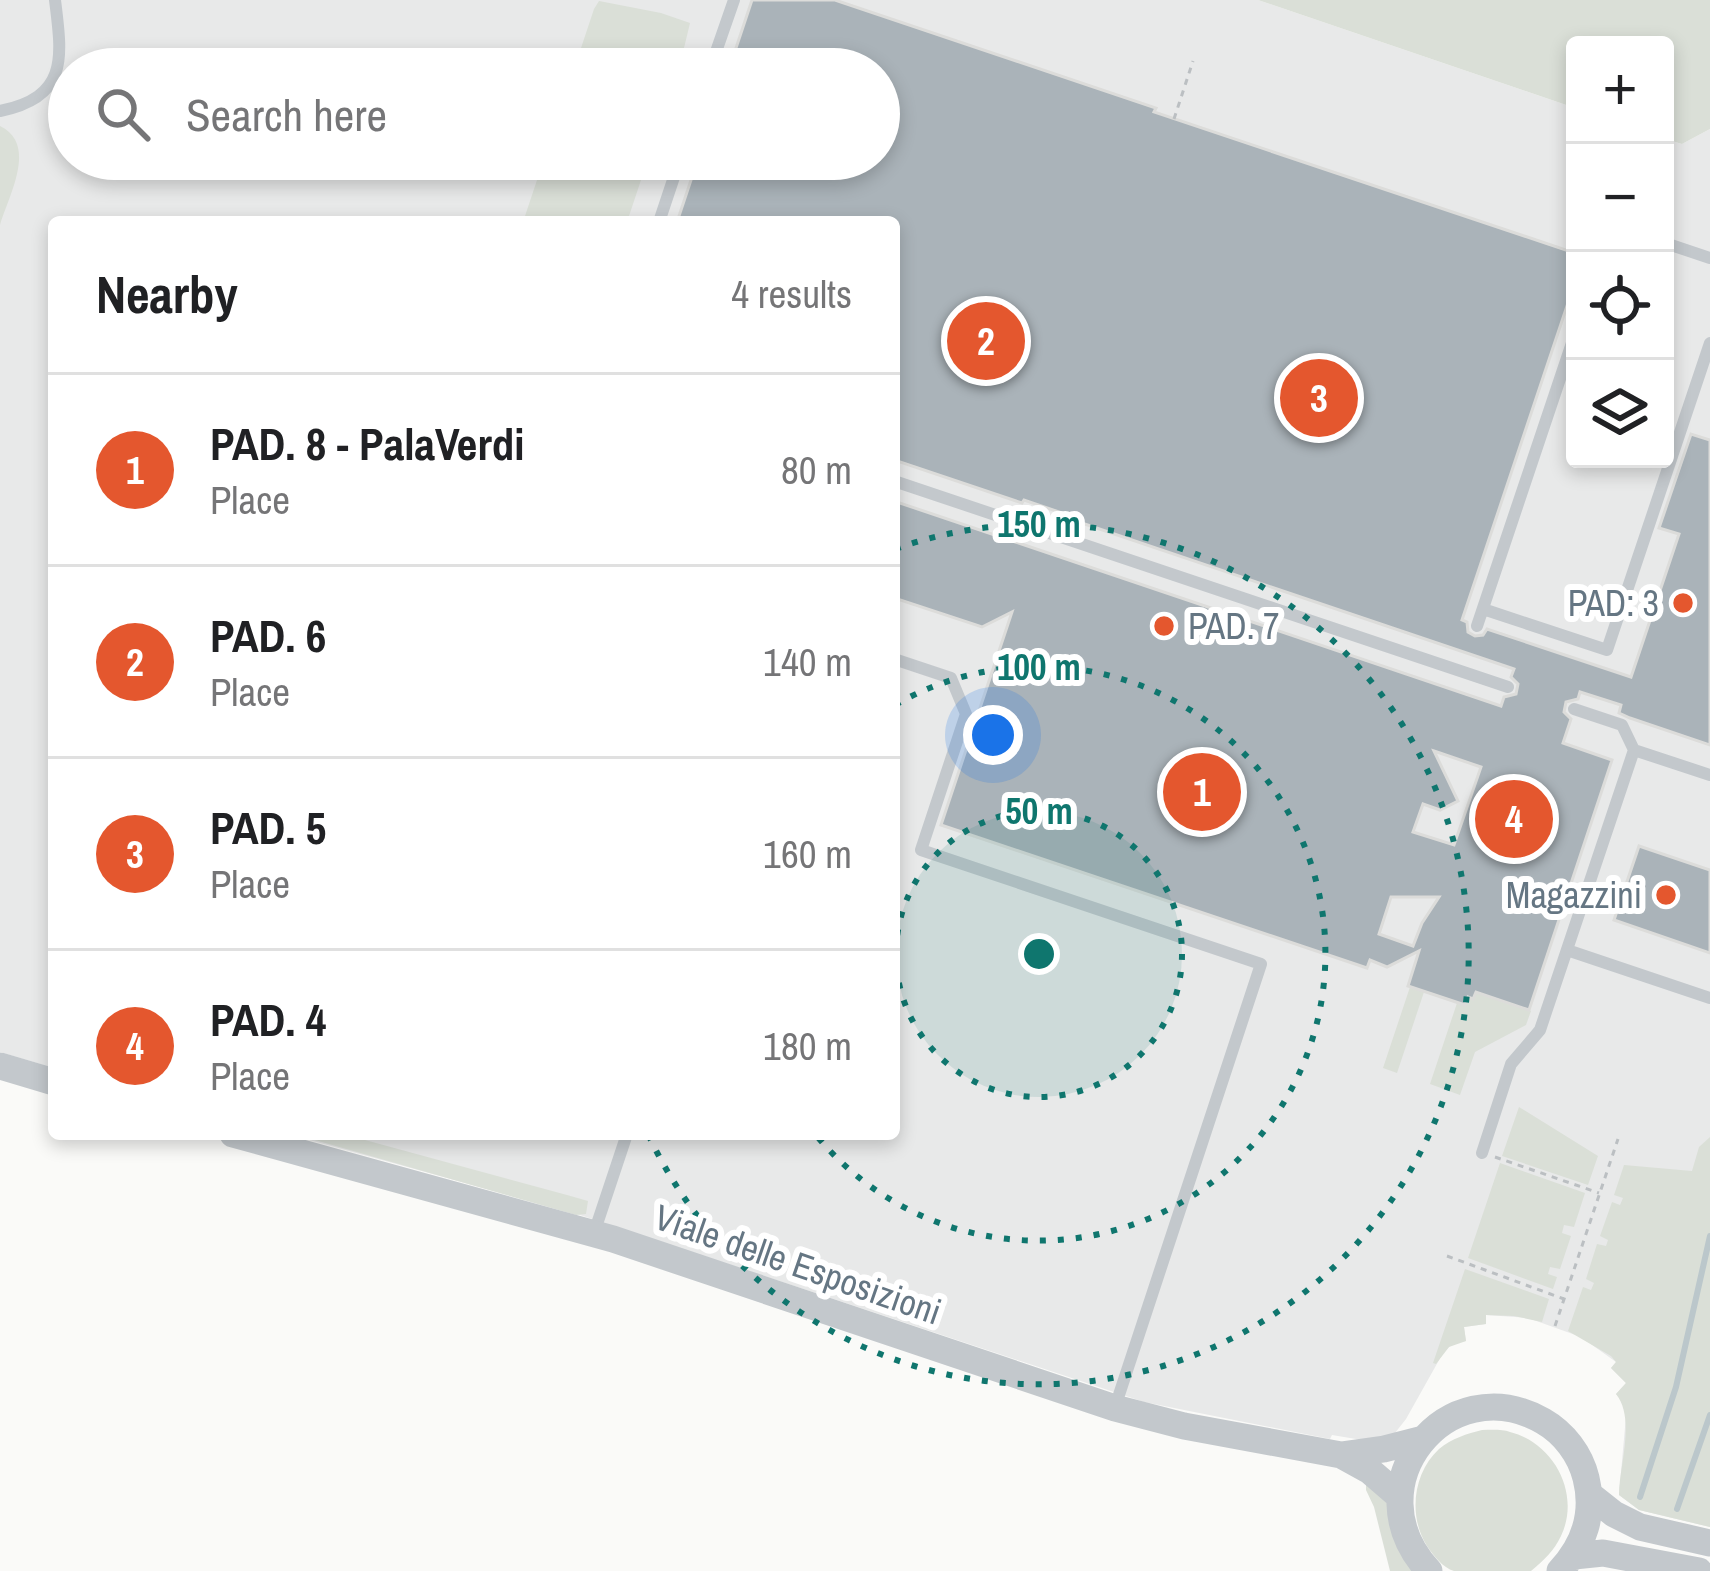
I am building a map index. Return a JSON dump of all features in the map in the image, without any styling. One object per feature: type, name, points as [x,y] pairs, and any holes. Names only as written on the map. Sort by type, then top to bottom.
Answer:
[{"type":"street","points":[[0,1066],[48,1080]]},
{"type":"street","name":"Viale delle Esposizioni","points":[[255,1140],[594,1233],[1115,1408],[1341,1455],[1370,1471],[1399,1496]]},
{"type":"street","name":"Viale delle Esposizioni","points":[[1341,1455],[1423,1439],[1443,1422],[1467,1412],[1493,1407],[1520,1411],[1552,1426],[1564,1438],[1585,1473],[1590,1495]]},
{"type":"street","points":[[1423,1439],[1403,1474],[1399,1496],[1401,1525],[1414,1555],[1429,1571]]},
{"type":"street","points":[[1590,1495],[1640,1527],[1710,1544]]},
{"type":"street","points":[[1567,1564],[1588,1522],[1590,1495]]},
{"type":"street","points":[[1567,1564],[1603,1553],[1699,1571]]},
{"type":"lane","points":[[55,0],[60,48]]},
{"type":"lane","points":[[717,48],[734,0]]},
{"type":"lane","points":[[0,111],[39,96],[48,86]]},
{"type":"lane","points":[[661,216],[673,180]]},
{"type":"lane","points":[[1674,246],[1710,258]]},
{"type":"lane","points":[[1601,667],[1710,343]]},
{"type":"lane","points":[[1478,626],[1566,360]]},
{"type":"lane","points":[[900,483],[1508,687]]},
{"type":"lane","points":[[1483,609],[1606,650]]},
{"type":"lane","points":[[1462,671],[1468,653]]},
{"type":"lane","points":[[900,661],[950,679],[966,714],[921,850],[1261,964],[1115,1408]]},
{"type":"lane","points":[[1592,695],[1580,711],[1622,725],[1634,749],[1710,775]]},
{"type":"lane","points":[[1482,1153],[1511,1064],[1540,1030],[1634,749]]},
{"type":"lane","points":[[1567,950],[1710,998]]},
{"type":"lane","points":[[594,1233],[625,1140]]},
{"type":"path","points":[[1174,118],[1193,61]]},
{"type":"path","points":[[1555,1326],[1618,1139]]},
{"type":"path","points":[[1482,1153],[1600,1193]]},
{"type":"path","points":[[1447,1256],[1564,1299]]},
{"type":"shaded area","points":[[0,0],[1258,0],[1566,105],[1566,468],[1674,468],[1674,142],[1682,144],[1710,129],[1710,1527],[1639,1510],[1619,1495],[1626,1416],[1616,1394],[1626,1383],[1611,1368],[1616,1362],[1581,1337],[1528,1318],[1486,1315],[1486,1324],[1464,1327],[1466,1341],[1452,1344],[1443,1353],[1395,1433],[1374,1442],[1332,1435],[1330,1439],[1144,1402],[580,1215],[310,1140],[900,1140],[900,216],[48,216],[48,1066],[0,1052]]},
{"type":"shaded area","points":[[1258,0],[1710,0],[1710,129],[1682,144],[1674,142],[1674,36],[1566,36],[1566,105]]},
{"type":"shaded area","points":[[599,1],[690,23],[684,48],[581,48]]},
{"type":"shaded area","points":[[0,126],[11,134],[19,157],[0,225]]},
{"type":"shaded area","points":[[537,180],[641,180],[629,216],[525,216]]},
{"type":"shaded area","points":[[1413,978],[1419,980],[1416,989],[1424,992],[1397,1073],[1383,1068]]},
{"type":"shaded area","points":[[1476,991],[1531,1011],[1526,1025],[1475,1052],[1460,1095],[1430,1084],[1457,1003],[1464,1005]]},
{"type":"shaded area","points":[[1519,1107],[1598,1156],[1588,1185],[1502,1156]]},
{"type":"shaded area","points":[[1710,1137],[1710,1527],[1639,1510],[1619,1495],[1626,1429],[1616,1394],[1626,1383],[1611,1368],[1616,1362],[1611,1356],[1568,1331],[1583,1287],[1591,1290],[1594,1283],[1586,1279],[1597,1244],[1606,1246],[1608,1240],[1600,1236],[1612,1202],[1620,1205],[1623,1198],[1614,1195],[1624,1165],[1692,1171],[1699,1147]]},
{"type":"shaded area","points":[[315,1140],[365,1140],[588,1201],[586,1214]]},
{"type":"shaded area","points":[[1500,1163],[1585,1193],[1574,1227],[1564,1225],[1562,1233],[1571,1236],[1560,1269],[1550,1267],[1548,1274],[1557,1277],[1553,1289],[1468,1258]]},
{"type":"shaded area","points":[[1465,1269],[1549,1299],[1542,1322],[1486,1315],[1486,1324],[1464,1327],[1466,1341],[1449,1347],[1436,1364],[1433,1363]]},
{"type":"shaded area","points":[[1482,1430],[1526,1438],[1560,1472],[1568,1504],[1566,1520],[1548,1555],[1531,1571],[1454,1571],[1435,1557],[1421,1534],[1416,1495],[1423,1470],[1444,1445]]},
{"type":"shaded area","points":[[1366,1476],[1387,1499],[1415,1571],[1390,1571]]},
{"type":"building","points":[[752,0],[835,0],[1566,250],[1566,309],[1462,620],[1475,636],[1487,629],[1631,677],[1679,534],[1659,528],[1691,434],[1710,440],[1710,745],[1630,718],[1619,713],[1621,705],[1580,692],[1578,699],[1566,702],[1564,712],[1571,719],[1563,743],[1612,760],[1529,1010],[1476,992],[1465,1005],[1408,986],[1419,951],[1387,967],[1370,960],[1367,968],[941,825],[1012,612],[982,627],[900,600],[900,503],[1501,706],[1504,697],[1516,694],[1518,684],[1511,677],[1514,669],[1024,500],[900,462],[900,216],[679,216],[691,180],[900,180],[900,48],[736,48]],"holes":[[[1434,751],[1481,767],[1454,845],[1413,832],[1423,804],[1440,810],[1458,801]],[[1391,897],[1439,897],[1413,946],[1379,934]]]},
{"type":"building","name":"Magazzini","points":[[1639,846],[1710,870],[1710,953],[1614,920]]},
{"type":"waterway","points":[[1640,1497],[1676,1387],[1710,1236]]},
{"type":"waterway","points":[[1677,1509],[1710,1415]]},
{"type":"place","name":"PAD. 6","points":[[986,341]]},
{"type":"place","name":"PAD. 5","points":[[1319,398]]},
{"type":"place","name":"PAD: 3","points":[[1683,603]]},
{"type":"place","name":"PAD. 7","points":[[1164,626]]},
{"type":"place","name":"PAD. 8 - PalaVerdi","points":[[1202,792]]},
{"type":"place","name":"PAD. 4","points":[[1514,819]]},
{"type":"place","name":"Magazzini","points":[[1666,895]]}]
